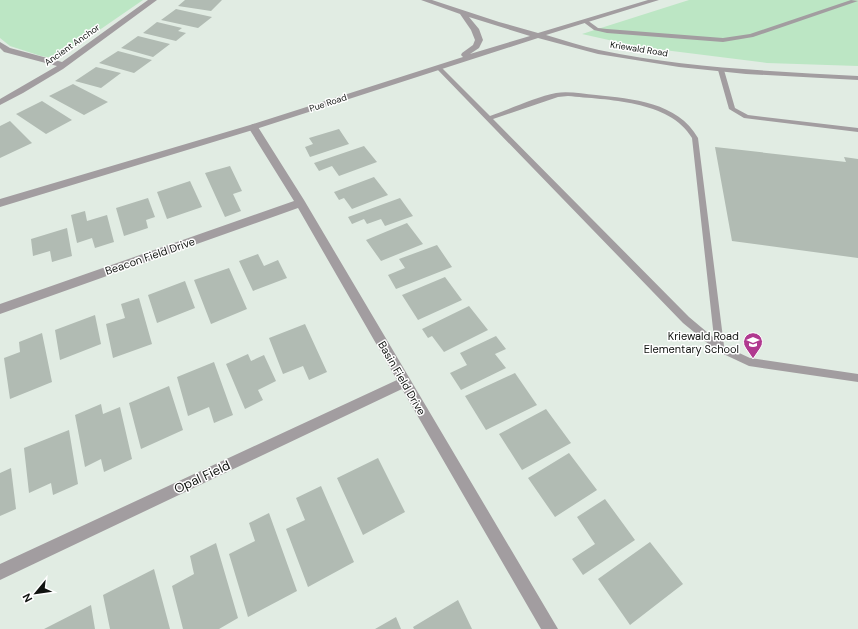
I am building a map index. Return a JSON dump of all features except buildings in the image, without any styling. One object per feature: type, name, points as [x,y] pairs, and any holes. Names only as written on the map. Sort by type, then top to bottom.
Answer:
[{"type":"street","name":"Ancient Anchor","points":[[0,102],[18,93],[63,65],[153,0]]},
{"type":"street","name":"Kriewald Road","points":[[425,0],[460,13],[536,36],[598,52],[721,70],[817,77],[858,78]]},
{"type":"street","name":"Pue Road","points":[[0,203],[253,127],[459,60],[655,0]]},
{"type":"street","points":[[459,60],[476,46],[479,40],[471,22],[460,13]]},
{"type":"street","points":[[0,44],[7,50],[63,65]]},
{"type":"street","name":"Basin Field Drive","points":[[253,127],[300,203],[550,629]]},
{"type":"street","name":"Beacon Field Drive","points":[[0,309],[300,203]]},
{"type":"street","name":"Opal Field","points":[[0,572],[405,382]]},
{"type":"lane","points":[[585,21],[596,29],[607,31],[723,40],[751,36],[856,0]]},
{"type":"lane","points":[[438,67],[686,320],[720,348],[749,362],[858,378]]},
{"type":"lane","points":[[721,70],[732,109],[746,117],[858,130]]},
{"type":"lane","points":[[488,119],[557,95],[568,94],[647,104],[686,125],[693,131],[720,348]]},
{"type":"green space","points":[[0,0],[143,0],[66,53],[53,58],[41,56],[10,46],[0,38]]},
{"type":"green space","points":[[689,0],[858,0],[858,66],[767,63],[640,47],[582,34]]},
{"type":"place","name":"Kriewald Road Elementary School","points":[[753,359]]}]
